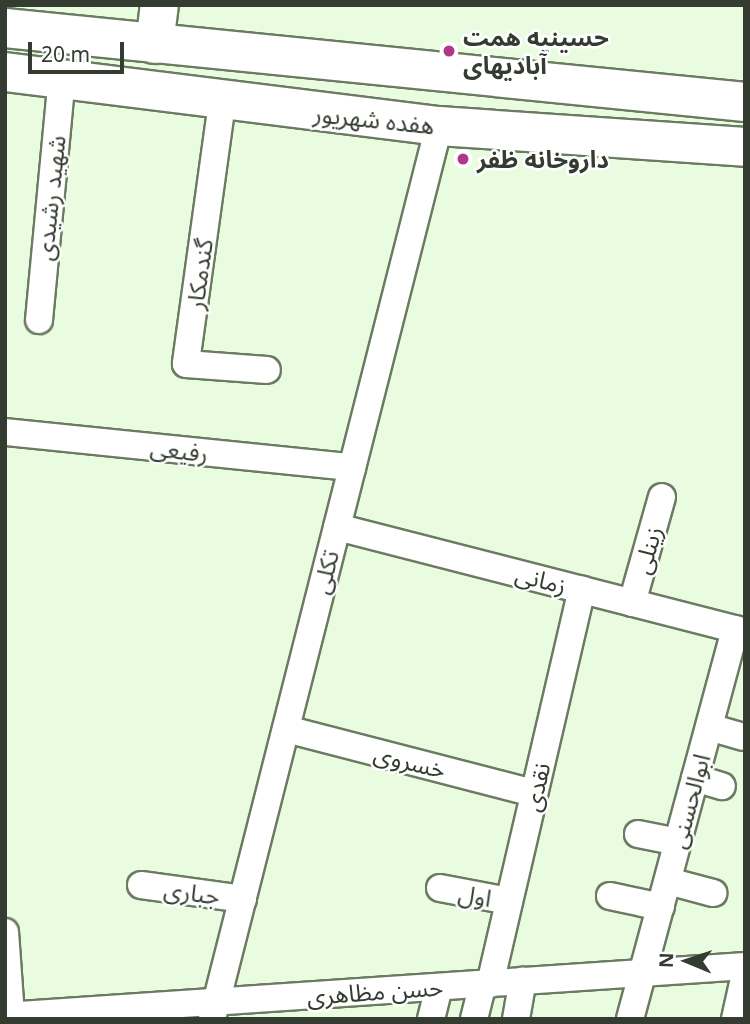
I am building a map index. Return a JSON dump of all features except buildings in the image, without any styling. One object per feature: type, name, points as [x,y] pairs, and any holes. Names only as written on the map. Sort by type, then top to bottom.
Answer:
[{"type":"main road","points":[[154,44],[159,5]]},
{"type":"main road","points":[[5,28],[745,102]]},
{"type":"main road","name":"هفده شهریور","points":[[5,72],[62,77],[222,103],[439,126],[745,147]]},
{"type":"street","name":"شهید رشیدی","points":[[38,320],[62,77]]},
{"type":"street","name":"گندمکار","points":[[222,103],[186,364],[267,370]]},
{"type":"street","name":"تکلی","points":[[214,1010],[439,126]]},
{"type":"street","name":"رفیعی","points":[[5,432],[352,467]]},
{"type":"street","name":"زینلی","points":[[632,603],[662,497]]},
{"type":"street","name":"زمانی","points":[[337,527],[740,630]]},
{"type":"street","name":"نقدی","points":[[474,1019],[509,901],[582,590]]},
{"type":"street","name":"ابوالحسنی","points":[[630,1019],[709,727],[740,630]]},
{"type":"street","points":[[709,727],[743,737]]},
{"type":"street","name":"خسروی","points":[[286,729],[534,793]]},
{"type":"street","points":[[695,778],[722,786]]},
{"type":"street","points":[[638,834],[678,842]]},
{"type":"street","points":[[668,881],[713,893]]},
{"type":"street","name":"جباری","points":[[141,885],[243,899]]},
{"type":"street","name":"اول","points":[[440,888],[509,901]]},
{"type":"street","points":[[610,896],[660,907]]},
{"type":"street","points":[[5,932],[8,1016]]},
{"type":"street","name":"حسن مظاهری","points":[[8,1016],[214,1010],[439,987],[745,967]]},
{"type":"street","points":[[735,1019],[745,974]]},
{"type":"street","points":[[516,1019],[523,981]]},
{"type":"street","points":[[431,1019],[439,987]]},
{"type":"place","name":"حسینیه همت آبادیهای","points":[[449,51]]},
{"type":"place","name":"داروخانه ظفر","points":[[463,159]]}]
